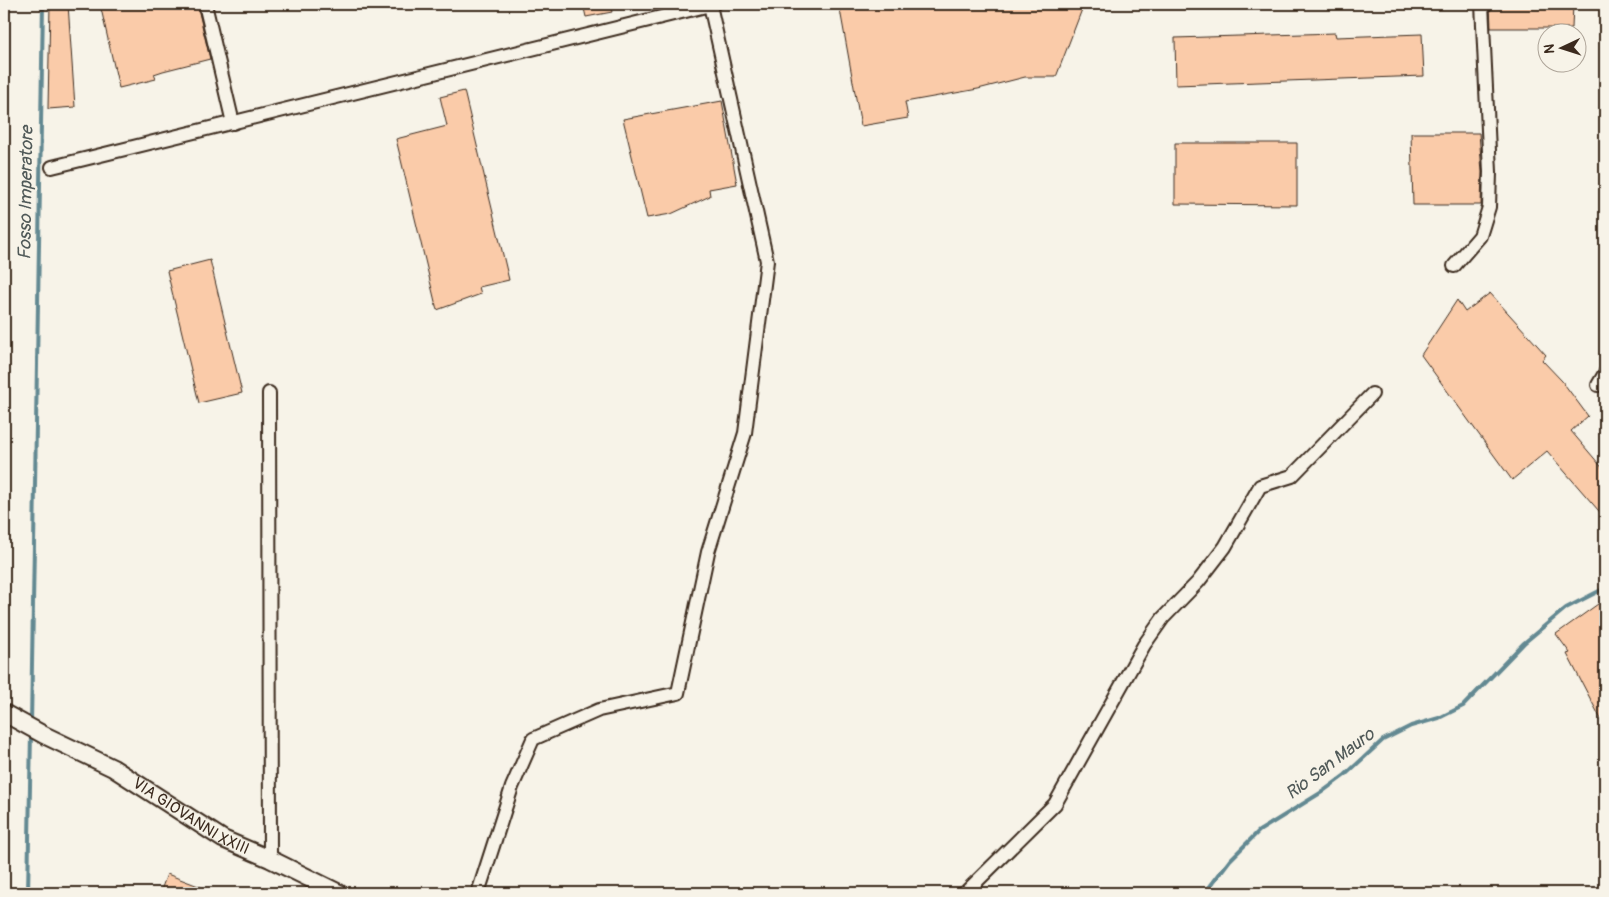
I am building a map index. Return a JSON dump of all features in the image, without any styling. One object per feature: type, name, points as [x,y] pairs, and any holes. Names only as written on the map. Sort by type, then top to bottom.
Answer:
[{"type":"main road","name":"VIA GIOVANNI XXIII","points":[[10,716],[44,735],[114,768],[223,839],[270,859],[339,893]]},
{"type":"street","points":[[205,4],[233,122]]},
{"type":"street","points":[[52,167],[712,4],[767,261],[745,433],[708,552],[678,693],[599,710],[533,739],[512,787],[478,893]]},
{"type":"street","points":[[1454,266],[1480,236],[1490,208],[1482,4]]},
{"type":"street","points":[[1598,385],[1605,373]]},
{"type":"street","points":[[270,393],[270,859]]},
{"type":"street","points":[[964,893],[1055,804],[1144,645],[1163,618],[1198,582],[1225,547],[1260,486],[1292,476],[1372,394]]},
{"type":"building","points":[[50,4],[68,4],[75,107],[48,109]]},
{"type":"building","points":[[100,4],[197,4],[210,59],[163,71],[154,74],[156,79],[119,88]]},
{"type":"building","points":[[583,4],[610,4],[612,12],[586,17]]},
{"type":"building","points":[[839,4],[1084,4],[1056,77],[1025,77],[978,89],[905,102],[908,118],[861,126]]},
{"type":"building","points":[[1490,4],[1573,4],[1572,22],[1536,22],[1536,28],[1491,28]]},
{"type":"building","points":[[1335,33],[1336,37],[1422,34],[1424,76],[1176,85],[1175,38]]},
{"type":"building","points":[[464,91],[509,280],[479,287],[481,294],[437,310],[396,139],[447,126],[440,97]]},
{"type":"building","points":[[722,101],[737,184],[709,189],[710,196],[671,214],[647,218],[623,119]]},
{"type":"building","points":[[1411,133],[1479,133],[1482,172],[1481,205],[1413,205]]},
{"type":"building","points":[[1175,143],[1297,143],[1297,205],[1175,204]]},
{"type":"building","points":[[210,260],[242,393],[199,403],[167,271]]},
{"type":"building","points":[[1490,293],[1546,355],[1542,360],[1562,381],[1588,416],[1571,431],[1605,471],[1605,518],[1547,451],[1512,480],[1421,355],[1457,300],[1465,312]]},
{"type":"building","points":[[1605,599],[1605,727],[1567,654],[1570,653],[1556,634]]},
{"type":"building","points":[[167,874],[214,892],[214,893],[160,893]]},
{"type":"waterway","name":"Fosso Imperatore","points":[[31,724],[43,4]]},
{"type":"waterway","name":"Rio San Mauro","points":[[1205,893],[1230,860],[1259,831],[1322,792],[1345,775],[1383,740],[1411,726],[1439,718],[1463,706],[1524,643],[1566,608],[1605,588]]},
{"type":"waterway","name":"Fosso Imperatore","points":[[28,893],[31,733]]}]
